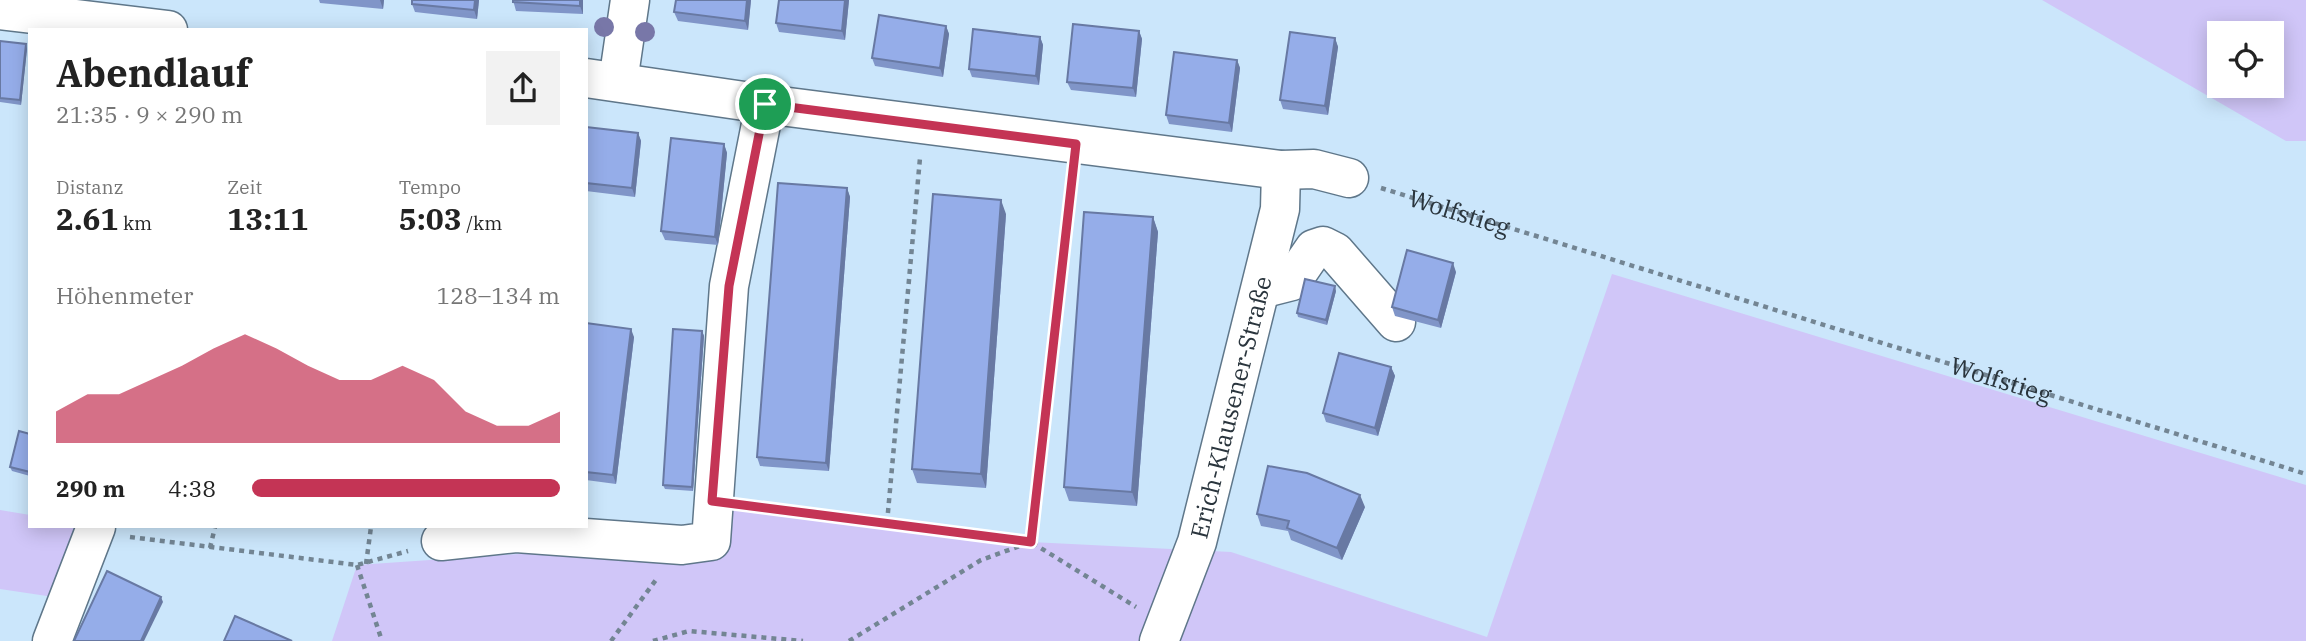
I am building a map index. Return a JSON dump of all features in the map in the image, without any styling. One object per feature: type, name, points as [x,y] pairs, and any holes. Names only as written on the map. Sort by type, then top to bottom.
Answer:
[{"type":"street","points":[[630,0],[602,80],[765,104],[1281,170],[1314,169],[1349,178]]},
{"type":"street","points":[[0,10],[150,28]]},
{"type":"street","points":[[442,541],[516,533],[682,545],[711,541],[729,286],[765,104]]},
{"type":"street","name":"Erich-Klausener-Straße","points":[[1158,635],[1197,542],[1280,209],[1281,170]]},
{"type":"street","points":[[1261,289],[1292,281],[1314,249],[1323,246],[1335,252],[1396,322]]},
{"type":"street","points":[[52,641],[95,530]]},
{"type":"path","points":[[887,523],[923,124]]},
{"type":"path","points":[[1031,542],[1076,144]]},
{"type":"path","name":"Wolfstieg","points":[[1349,178],[2306,474]]},
{"type":"path","points":[[712,501],[1031,542],[1158,635]]},
{"type":"path","points":[[210,548],[215,528]]},
{"type":"path","points":[[366,564],[370,528]]},
{"type":"path","points":[[95,530],[210,548],[357,565],[442,541]]},
{"type":"path","points":[[849,641],[981,560],[1031,542]]},
{"type":"path","points":[[611,641],[682,545]]},
{"type":"path","points":[[357,565],[382,641]]},
{"type":"path","points":[[653,641],[689,631],[803,641]]},
{"type":"shaded area","points":[[2042,0],[2306,0],[2306,141],[2286,141],[2212,98],[2284,98],[2284,21],[2207,21],[2207,95]]},
{"type":"shaded area","points":[[1612,274],[2306,485],[2306,641],[332,641],[357,565],[710,541],[712,501],[1031,542],[1231,552],[1487,637]]},
{"type":"shaded area","points":[[0,510],[28,515],[28,528],[100,528],[67,599],[0,589]]},
{"type":"building","points":[[412,0],[475,0],[474,10],[412,4]]},
{"type":"building","points":[[580,0],[580,6],[513,2]]},
{"type":"building","points":[[676,0],[747,0],[745,21],[674,12]]},
{"type":"building","points":[[779,0],[845,0],[842,31],[776,23]]},
{"type":"building","points":[[879,15],[946,26],[940,68],[872,58]]},
{"type":"building","points":[[1073,24],[1139,31],[1133,88],[1067,82]]},
{"type":"building","points":[[973,29],[1040,37],[1036,76],[969,69]]},
{"type":"building","points":[[1290,32],[1335,38],[1325,106],[1280,100]]},
{"type":"building","points":[[0,41],[26,44],[20,100],[0,98]]},
{"type":"building","points":[[1174,52],[1237,60],[1229,123],[1166,115]]},
{"type":"building","points":[[588,127],[638,133],[632,188],[588,183]]},
{"type":"building","points":[[671,138],[724,144],[715,237],[661,231]]},
{"type":"building","points":[[778,183],[847,188],[826,463],[757,457]]},
{"type":"building","points":[[933,194],[1001,200],[981,474],[912,469]]},
{"type":"building","points":[[1084,212],[1153,217],[1132,492],[1064,487]]},
{"type":"building","points":[[1407,250],[1453,263],[1438,320],[1392,307]]},
{"type":"building","points":[[1305,279],[1335,286],[1326,320],[1297,313]]},
{"type":"building","points":[[588,323],[631,329],[613,475],[588,472]]},
{"type":"building","points":[[673,329],[702,331],[692,487],[663,485]]},
{"type":"building","points":[[1339,353],[1391,367],[1375,428],[1323,413]]},
{"type":"building","points":[[19,431],[28,433],[28,472],[10,467]]},
{"type":"building","points":[[1268,466],[1307,473],[1360,495],[1337,548],[1287,528],[1289,521],[1257,514]]},
{"type":"building","points":[[107,571],[161,597],[141,641],[74,641]]},
{"type":"building","points":[[235,616],[292,641],[224,641]]},
{"type":"route","points":[[765,104],[1076,144],[1031,542],[712,501],[729,286],[765,104]]}]
